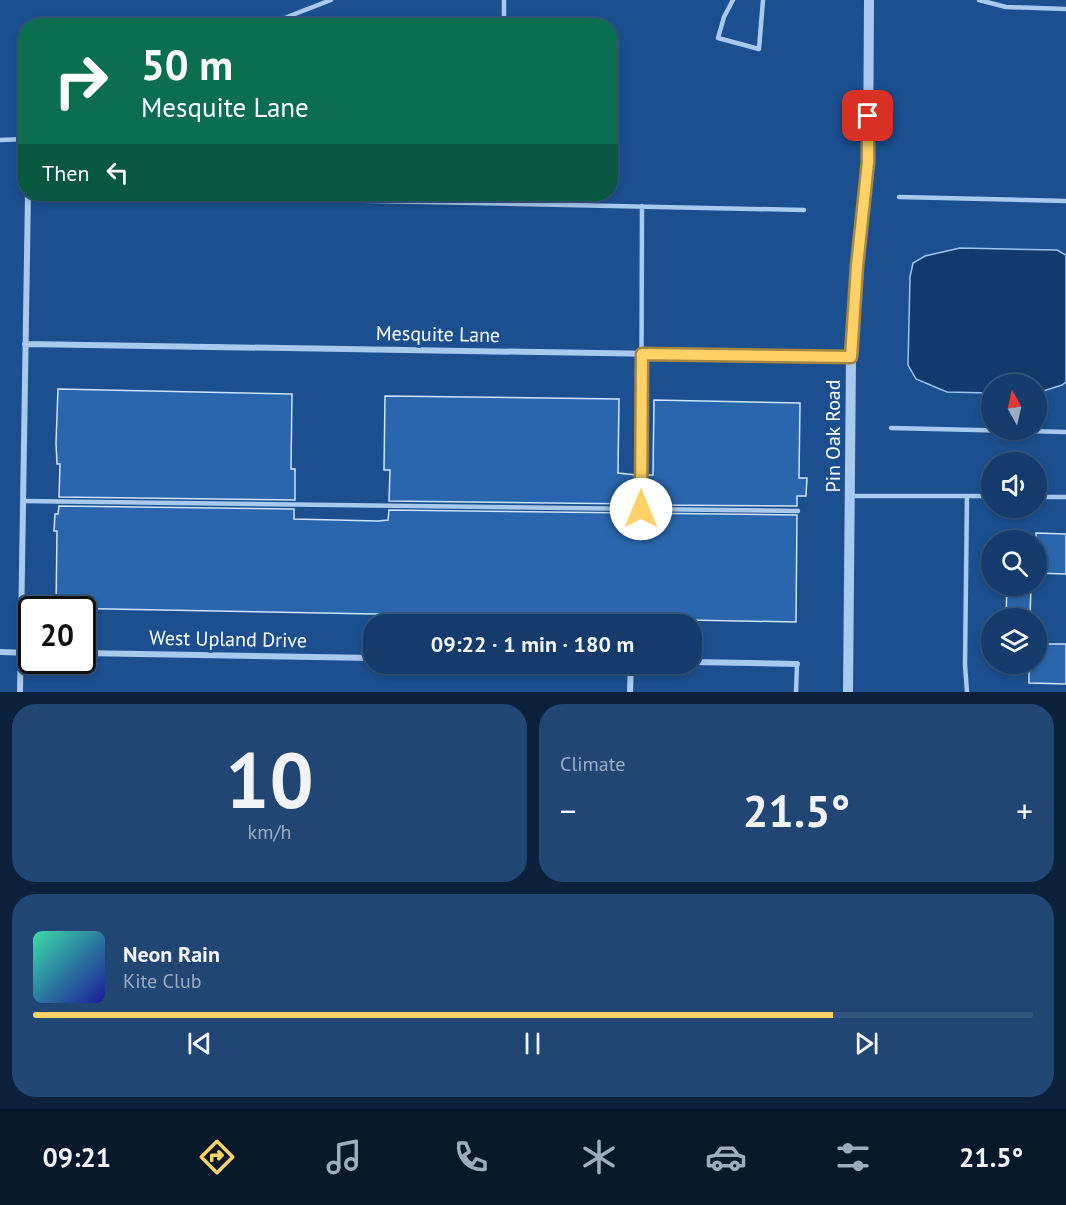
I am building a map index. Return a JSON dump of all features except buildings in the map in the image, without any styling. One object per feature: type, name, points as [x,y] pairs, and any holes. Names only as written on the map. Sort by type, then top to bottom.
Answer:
[{"type":"street","name":"Pin Oak Road","points":[[848,692],[851,357],[857,266],[868,162],[869,0]]},
{"type":"street","points":[[21,596],[28,201]]},
{"type":"street","name":"Mesquite Lane","points":[[25,344],[851,357]]},
{"type":"street","points":[[0,652],[18,652]]},
{"type":"street","name":"West Upland Drive","points":[[96,654],[363,658]]},
{"type":"street","points":[[702,663],[797,664]]},
{"type":"street","points":[[20,674],[20,692]]},
{"type":"street","points":[[630,674],[630,692]]},
{"type":"lane","points":[[287,18],[331,0]]},
{"type":"lane","points":[[504,0],[504,18]]},
{"type":"lane","points":[[733,0],[724,17],[718,38],[759,49],[763,0]]},
{"type":"lane","points":[[979,0],[1006,7],[1066,9]]},
{"type":"lane","points":[[0,140],[18,139]]},
{"type":"lane","points":[[899,197],[1066,201]]},
{"type":"lane","points":[[394,201],[804,210]]},
{"type":"lane","points":[[641,509],[642,206]]},
{"type":"lane","points":[[891,428],[1066,432]]},
{"type":"lane","points":[[851,496],[981,496]]},
{"type":"lane","points":[[967,496],[965,665],[967,692]]},
{"type":"lane","points":[[1047,497],[1066,497]]},
{"type":"lane","points":[[23,501],[798,511]]},
{"type":"lane","points":[[796,692],[797,664]]},
{"type":"water","points":[[960,248],[1057,250],[1066,255],[1066,382],[1047,390],[1047,374],[981,374],[981,393],[947,392],[916,379],[908,365],[910,277],[913,263],[925,256]]},
{"type":"route","points":[[641,509],[642,354],[851,357],[857,266],[868,162],[868,116]]}]
